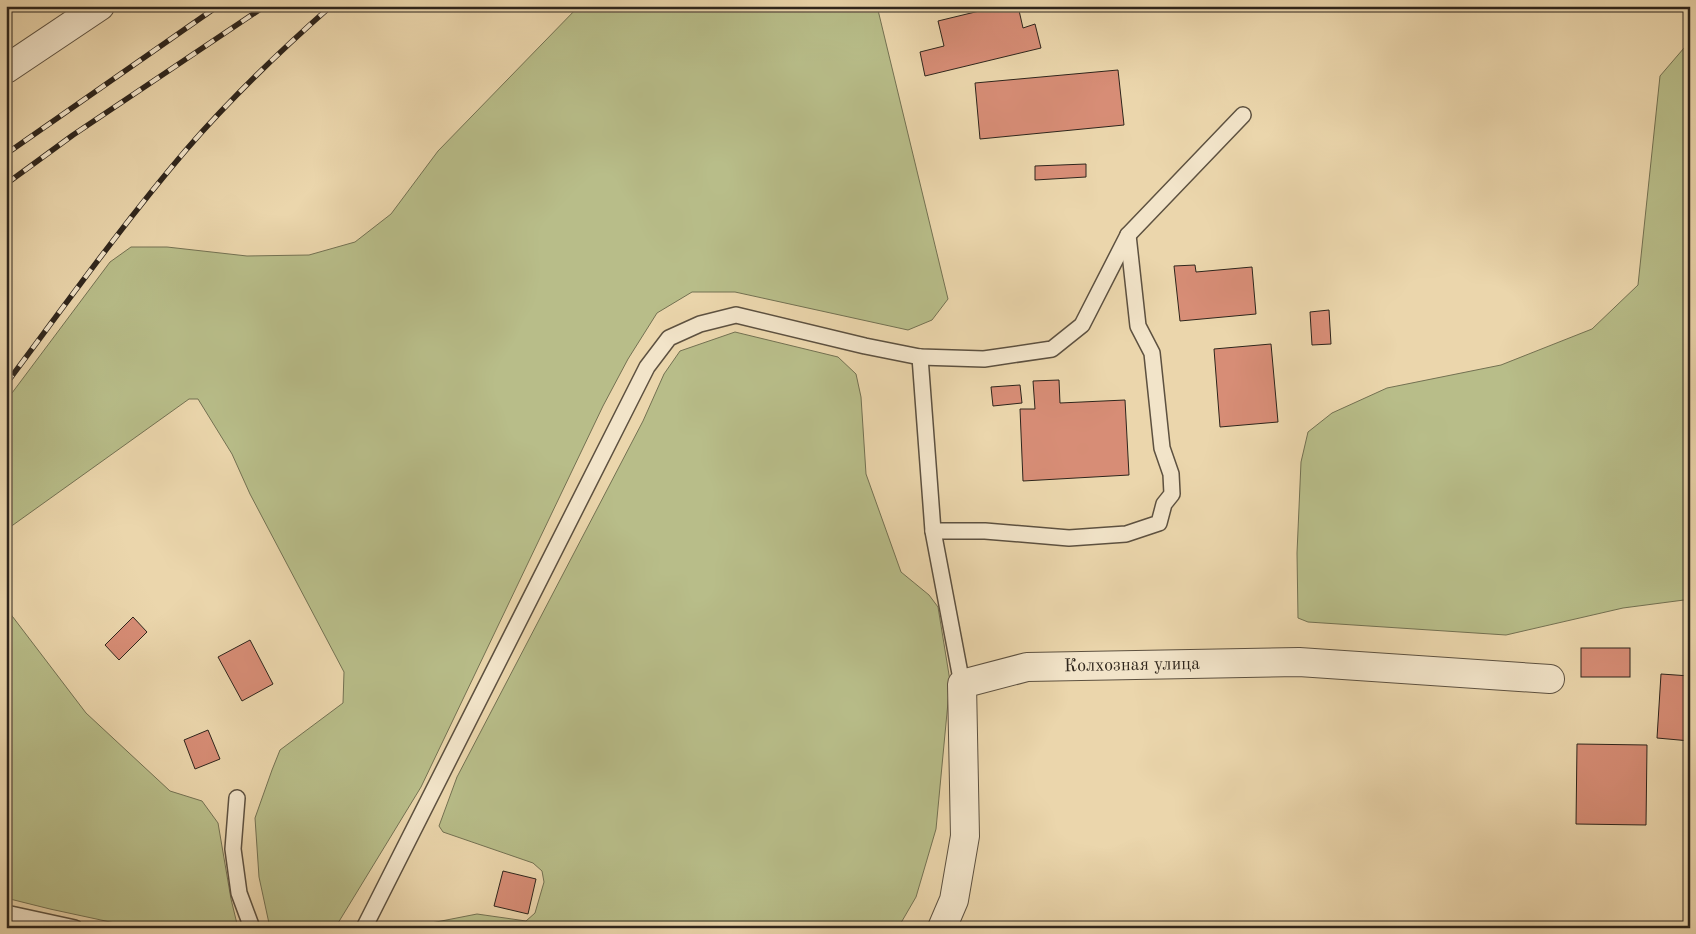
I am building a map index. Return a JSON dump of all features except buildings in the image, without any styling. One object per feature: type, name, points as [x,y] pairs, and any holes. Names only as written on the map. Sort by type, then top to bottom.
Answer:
[{"type":"street","points":[[6,69],[100,6]]},
{"type":"street","name":"Колхозная улица","points":[[962,684],[1027,667],[1299,662],[1550,679]]},
{"type":"street","points":[[942,928],[954,900],[965,836],[962,684]]},
{"type":"lane","points":[[364,928],[647,367],[669,338],[700,324],[736,315],[865,346],[920,357],[984,359],[1052,349],[1082,324],[1128,235],[1243,115]]},
{"type":"lane","points":[[933,531],[985,531],[1069,538],[1126,534],[1159,523],[1164,504],[1172,494],[1171,474],[1162,448],[1152,353],[1138,326],[1128,235]]},
{"type":"lane","points":[[920,357],[933,531],[962,684]]},
{"type":"lane","points":[[237,798],[233,849],[239,893],[252,928]]},
{"type":"lane","points":[[6,913],[75,928]]},
{"type":"green space","points":[[579,6],[877,6],[948,299],[932,320],[908,330],[735,292],[692,292],[657,313],[628,359],[603,406],[421,787],[335,928],[270,928],[259,877],[255,818],[280,750],[343,703],[344,672],[250,494],[232,454],[198,399],[189,399],[6,530],[6,401],[110,262],[131,247],[167,247],[247,256],[309,255],[355,242],[391,214],[438,151]]},
{"type":"green space","points":[[1690,41],[1690,601],[1684,600],[1623,608],[1506,635],[1308,622],[1298,618],[1297,553],[1301,462],[1308,432],[1332,413],[1387,388],[1501,365],[1592,329],[1638,285],[1660,76]]},
{"type":"green space","points":[[735,332],[838,357],[856,374],[861,397],[866,474],[901,572],[929,595],[938,607],[950,681],[936,829],[916,897],[898,928],[417,928],[421,925],[477,914],[526,921],[535,913],[544,882],[542,871],[533,863],[443,832],[439,826],[457,777],[643,421],[664,374],[680,351]]},
{"type":"green space","points":[[6,608],[86,713],[170,791],[202,801],[218,823],[238,928],[138,928],[6,898]]},
{"type":"railway","points":[[6,154],[218,6]]},
{"type":"railway","points":[[6,184],[73,135],[265,6]]},
{"type":"railway","points":[[6,384],[116,236],[186,150],[256,75],[331,6]]}]
